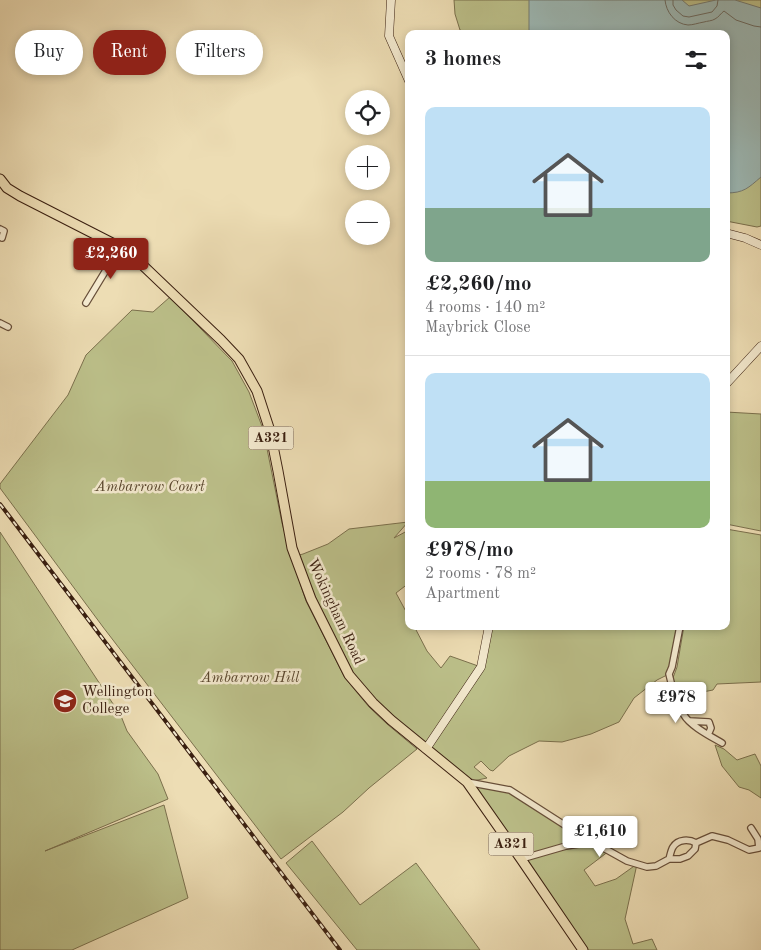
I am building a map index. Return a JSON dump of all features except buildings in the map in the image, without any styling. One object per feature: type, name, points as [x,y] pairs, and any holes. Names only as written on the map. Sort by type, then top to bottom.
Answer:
[{"type":"main road","name":"Wokingham Road","points":[[0,179],[4,188],[120,247],[133,256],[239,359],[257,391],[270,431],[292,548],[311,599],[349,675],[373,704],[385,715],[467,782],[582,950]]},
{"type":"street","points":[[391,0],[390,36],[405,72]]},
{"type":"street","points":[[0,229],[4,231],[2,238]]},
{"type":"street","points":[[730,234],[761,245]]},
{"type":"street","points":[[86,303],[120,247]]},
{"type":"street","points":[[0,323],[8,327]]},
{"type":"street","points":[[730,380],[761,346]]},
{"type":"street","points":[[426,749],[481,667],[488,630]]},
{"type":"street","points":[[679,630],[669,674],[675,697],[684,717],[722,743]]},
{"type":"street","points":[[689,721],[709,722],[711,728],[708,735]]},
{"type":"street","points":[[467,782],[510,790],[591,842],[627,861],[648,867],[688,856],[695,848],[696,843]]},
{"type":"street","points":[[696,843],[712,836],[728,840],[749,850],[758,848],[758,839],[751,828]]},
{"type":"street","points":[[669,860],[674,846],[683,840],[691,840],[696,843]]},
{"type":"street","points":[[521,859],[566,846],[591,842]]},
{"type":"green space","points":[[454,0],[761,0],[761,226],[757,227],[730,222],[730,30],[460,30],[455,14]]},
{"type":"green space","points":[[170,297],[232,361],[249,392],[263,429],[282,523],[306,601],[345,678],[369,707],[417,749],[343,812],[281,859],[103,627],[0,488],[0,484],[68,395],[86,355],[132,310],[153,312]]},
{"type":"green space","points":[[730,412],[761,414],[761,531],[730,525]]},
{"type":"green space","points":[[405,522],[405,525],[394,538],[405,532],[405,586],[396,593],[405,610],[405,630],[416,630],[427,651],[441,668],[450,656],[481,667],[488,630],[679,630],[669,674],[657,680],[634,698],[619,722],[591,734],[562,742],[539,741],[509,756],[493,771],[481,761],[474,767],[487,778],[468,782],[510,790],[609,851],[584,870],[595,886],[616,879],[637,864],[625,919],[633,944],[652,939],[657,950],[583,950],[467,782],[391,720],[349,675],[295,556],[328,544],[349,529]]},
{"type":"green space","points":[[730,530],[761,535],[761,682],[717,684],[713,690],[687,695],[678,689],[667,694],[677,667],[683,630],[730,630]]},
{"type":"green space","name":"Wellington College","points":[[0,532],[121,716],[127,731],[158,774],[168,799],[45,851],[164,805],[188,898],[72,950],[0,950]]},
{"type":"green space","points":[[715,745],[724,749],[737,760],[755,754],[761,766],[761,798],[749,790],[739,787],[722,766]]},
{"type":"green space","points":[[312,841],[360,905],[416,863],[480,950],[357,950],[286,863]]},
{"type":"water","points":[[529,0],[682,0],[689,6],[716,0],[735,0],[761,8],[761,177],[745,189],[730,193],[730,30],[529,30]]},
{"type":"railway","points":[[0,504],[340,950]]},
{"type":"place","name":"Wellington College","points":[[65,701]]},
{"type":"park label","name":"Ambarrow Court","points":[[150,487]]},
{"type":"park label","name":"Ambarrow Hill","points":[[250,678]]}]
